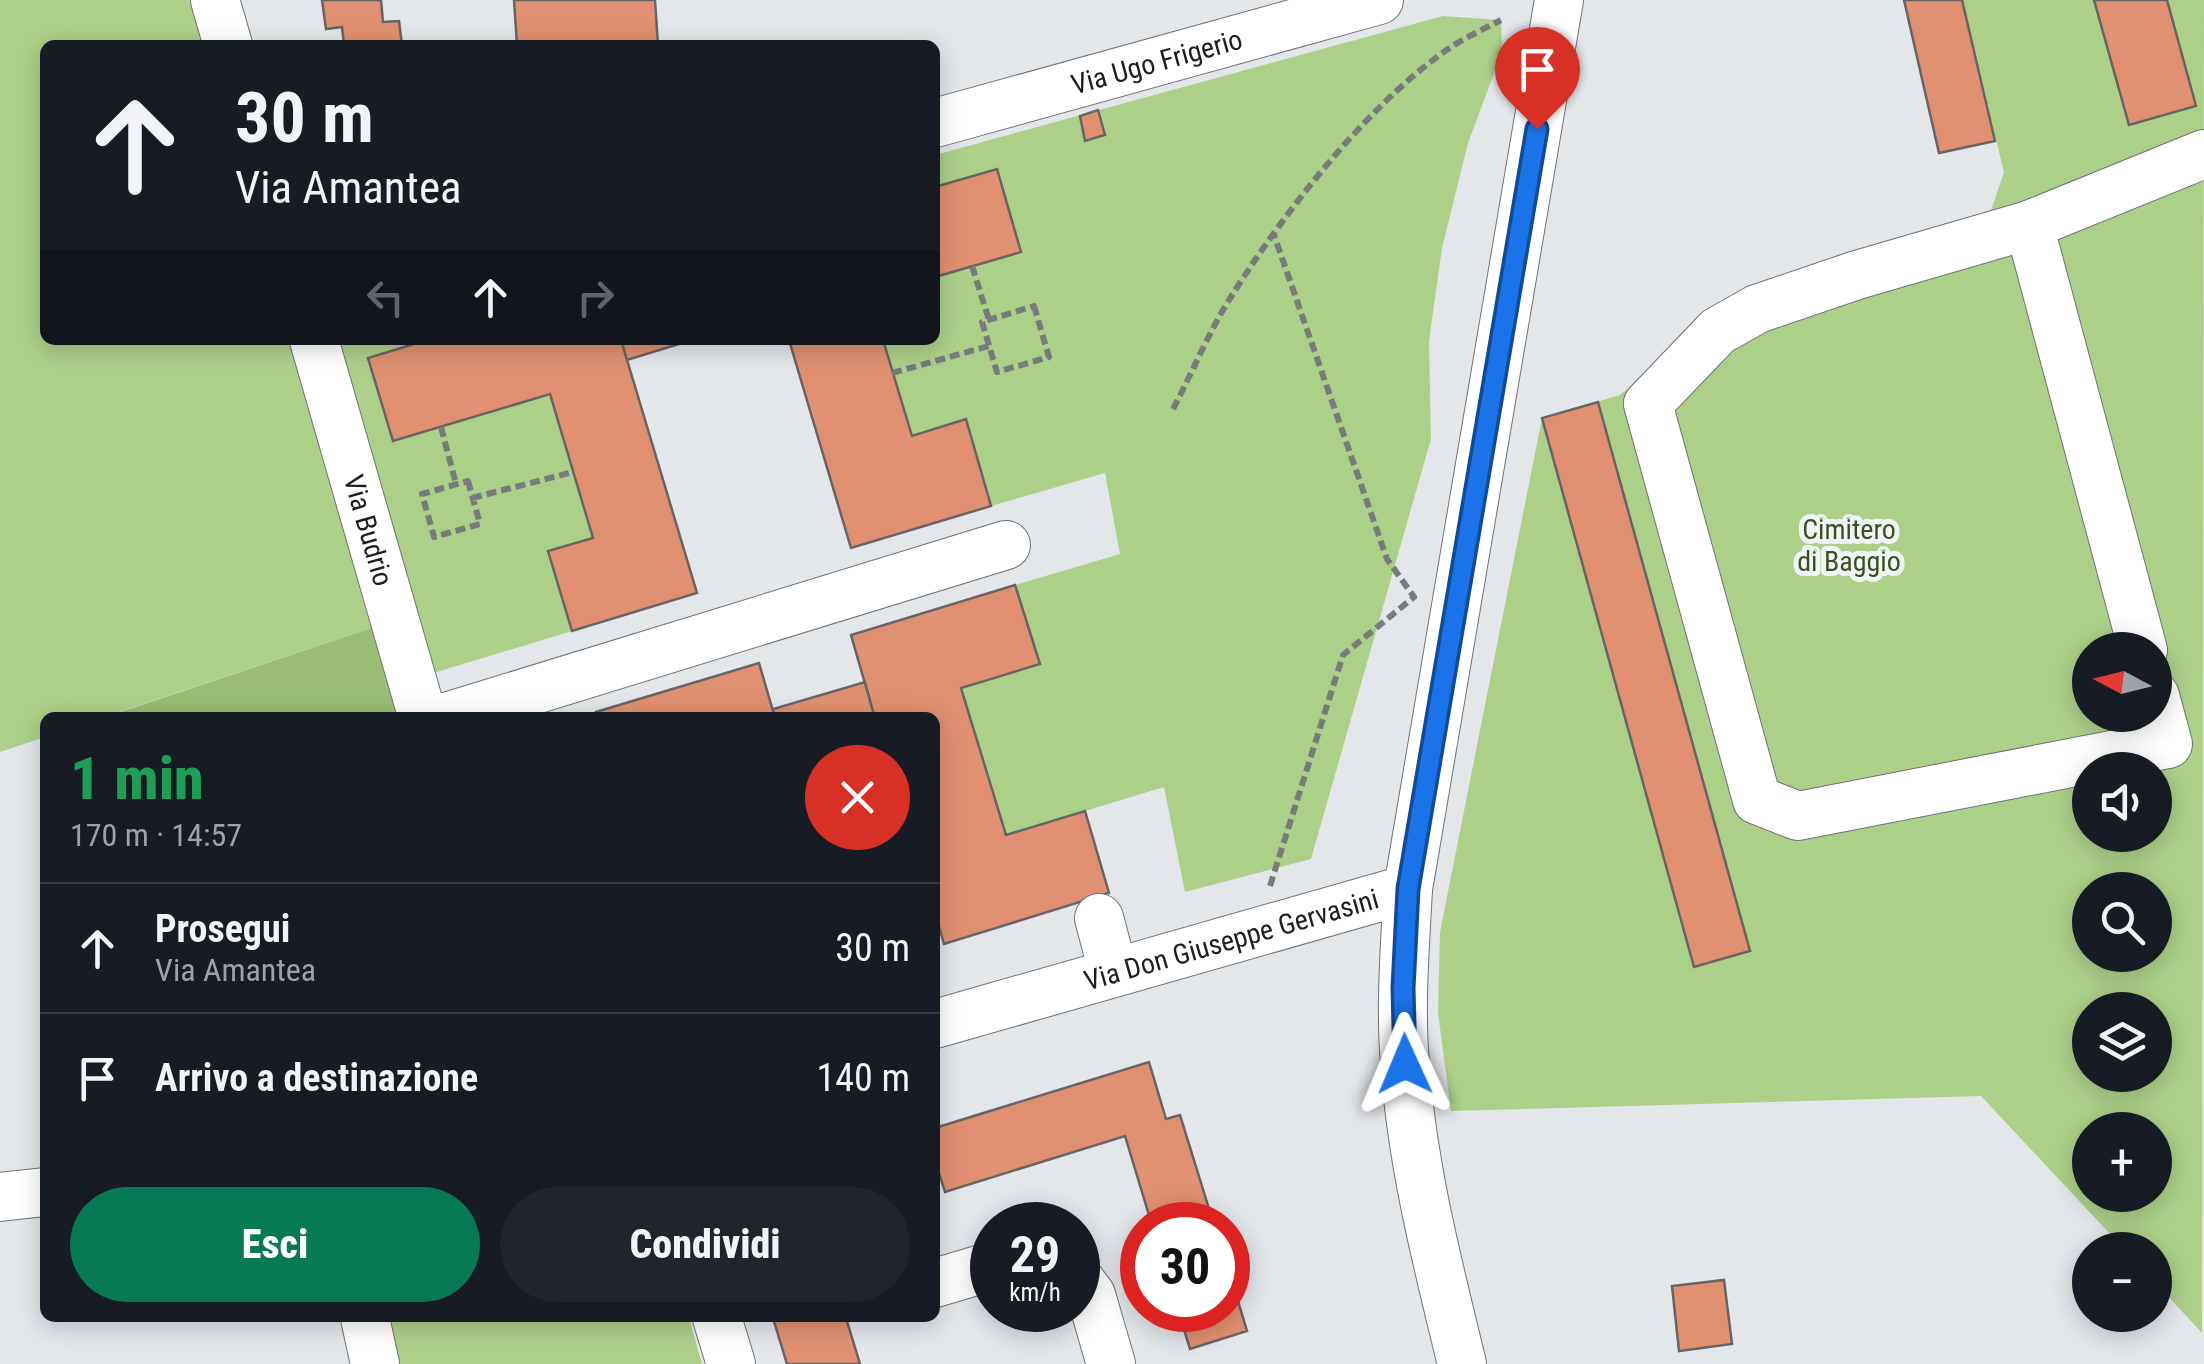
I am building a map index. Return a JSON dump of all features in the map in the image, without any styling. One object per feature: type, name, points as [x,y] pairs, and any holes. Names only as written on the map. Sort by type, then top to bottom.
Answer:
[{"type":"street","points":[[214,0],[226,40]]},
{"type":"street","name":"Via Ugo Frigerio","points":[[940,122],[1379,0]]},
{"type":"street","points":[[1408,889],[1559,0]]},
{"type":"street","points":[[2165,732],[2168,744],[1798,816],[1757,800],[1648,404],[1718,331],[1757,308],[2029,224],[2204,154]]},
{"type":"street","points":[[2029,224],[2138,632]]},
{"type":"street","name":"Via Budrio","points":[[315,345],[421,712]]},
{"type":"street","points":[[462,712],[1006,546]]},
{"type":"street","name":"Via Don Giuseppe Gervasini","points":[[940,1023],[1408,889],[1403,988],[1405,1064],[1427,1218],[1462,1364]]},
{"type":"street","points":[[1099,918],[1113,971]]},
{"type":"street","points":[[0,1197],[40,1193]]},
{"type":"street","points":[[940,1282],[970,1273]]},
{"type":"street","points":[[366,1322],[374,1364]]},
{"type":"street","points":[[718,1322],[731,1364]]},
{"type":"street","points":[[1100,1326],[1111,1364]]},
{"type":"path","points":[[1173,409],[1228,302],[1274,235],[1340,152],[1394,94],[1448,48],[1501,20]]},
{"type":"path","points":[[1270,886],[1343,655],[1414,597],[1387,560],[1274,235]]},
{"type":"path","points":[[972,266],[989,320]]},
{"type":"path","points":[[1034,306],[1049,356],[996,372],[989,346],[982,322],[1034,306]]},
{"type":"path","points":[[892,373],[989,346]]},
{"type":"path","points":[[441,426],[456,484]]},
{"type":"path","points":[[472,498],[573,472]]},
{"type":"path","points":[[468,481],[480,524],[434,536],[422,494],[456,484],[468,481]]},
{"type":"green space","points":[[0,0],[194,0],[206,40],[40,40],[40,345],[292,345],[372,628],[118,712],[40,712],[40,739],[0,752]]},
{"type":"green space","name":"Cimitero di Baggio","points":[[1962,0],[2204,0],[2202,1333],[2172,1300],[2172,1232],[2108,1232],[2089,1212],[2172,1212],[2172,1112],[2072,1112],[2072,1193],[1981,1096],[1451,1111],[1438,1013],[1440,932],[1542,418],[1620,395],[1729,302],[1983,234],[2004,172]]},
{"type":"green space","points":[[1443,16],[1501,20],[1502,52],[1468,143],[1442,248],[1429,341],[1431,439],[1311,859],[1185,892],[1164,787],[1006,835],[961,688],[1040,664],[1015,585],[1120,554],[1105,473],[991,506],[966,420],[912,436],[885,345],[940,345],[940,275],[1021,251],[997,169],[940,186],[940,154]]},
{"type":"green space","points":[[331,345],[438,345],[550,394],[593,538],[548,552],[572,631],[430,674]]},
{"type":"green space","points":[[372,628],[397,712],[120,712]]},
{"type":"green space","points":[[385,1322],[690,1322],[702,1364],[393,1364]]},
{"type":"building","points":[[322,0],[381,0],[383,22],[399,21],[401,40],[343,40],[342,27],[326,29]]},
{"type":"building","points":[[514,0],[655,0],[658,40],[517,40]]},
{"type":"building","points":[[1904,0],[1962,0],[1995,141],[1939,153]]},
{"type":"building","points":[[2094,0],[2167,0],[2196,106],[2129,125]]},
{"type":"building","points":[[1098,110],[1105,135],[1085,141],[1080,116]]},
{"type":"building","points":[[997,169],[1021,252],[940,276],[940,186]]},
{"type":"building","points":[[411,345],[623,345],[697,593],[572,631],[548,551],[593,538],[550,394],[393,441],[368,358]]},
{"type":"building","points":[[622,345],[676,345],[627,360]]},
{"type":"building","points":[[790,345],[885,345],[912,436],[966,419],[991,506],[851,548]]},
{"type":"building","points":[[1598,402],[1750,951],[1694,967],[1542,418]]},
{"type":"building","points":[[1015,585],[1040,664],[961,688],[1006,835],[1085,811],[1109,893],[944,944],[940,930],[940,712],[873,712],[851,635]]},
{"type":"building","points":[[759,663],[773,712],[596,712]]},
{"type":"building","points":[[865,682],[873,712],[774,712],[773,709]]},
{"type":"building","points":[[1149,1062],[1166,1119],[1180,1115],[1207,1202],[1145,1202],[1125,1136],[945,1192],[940,1176],[940,1126]]},
{"type":"building","points":[[1724,1280],[1732,1344],[1679,1351],[1672,1286]]},
{"type":"building","points":[[774,1322],[847,1322],[860,1364],[787,1364]]},
{"type":"building","points":[[1185,1332],[1244,1332],[1190,1349]]},
{"type":"route","points":[[1405,1064],[1403,988],[1408,889],[1537,129]]}]
